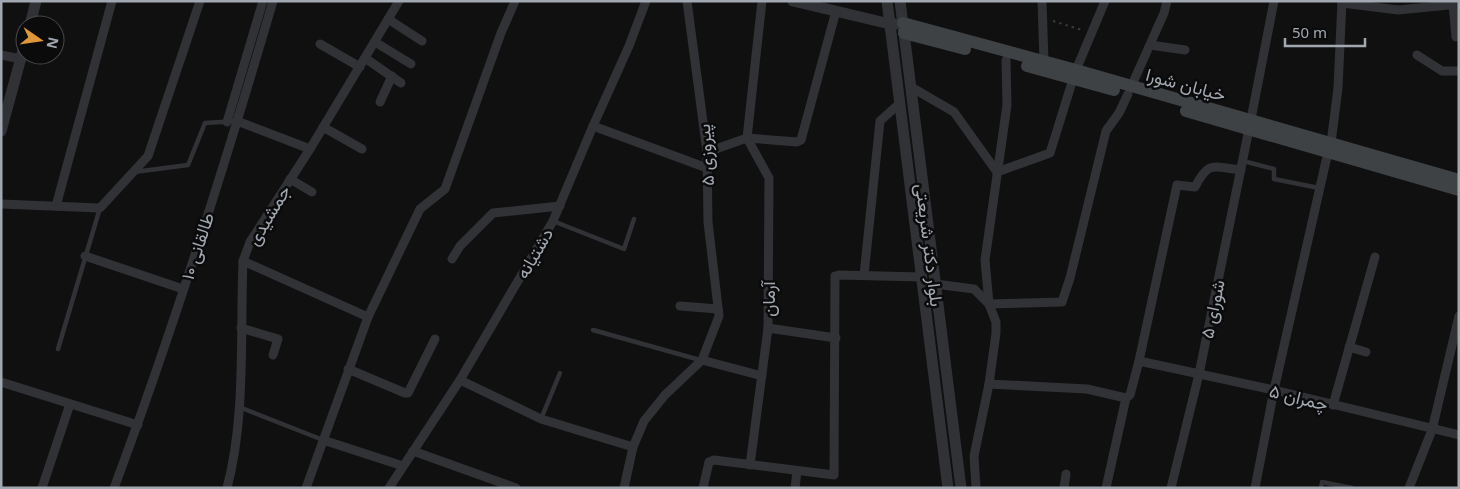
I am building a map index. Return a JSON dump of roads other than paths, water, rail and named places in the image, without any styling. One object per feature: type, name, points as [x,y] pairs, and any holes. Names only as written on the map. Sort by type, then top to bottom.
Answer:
[{"type":"main road","name":"خیابان شورا","points":[[899,27],[1006,60],[1074,75],[1250,124],[1459,190]]},
{"type":"main road","name":"خیابان شورا","points":[[899,27],[1044,62],[1074,75]]},
{"type":"main road","name":"خیابان شورا","points":[[1330,148],[1459,180]]},
{"type":"street","points":[[32,15],[36,1]]},
{"type":"street","points":[[56,206],[112,1]]},
{"type":"street","points":[[1,204],[100,208],[148,156],[200,1]]},
{"type":"street","points":[[228,122],[263,1]]},
{"type":"street","name":"طالقانی ۱۰","points":[[114,488],[138,425],[238,121],[273,1]]},
{"type":"street","name":"جمشیدی","points":[[227,488],[234,461],[239,407],[243,261],[250,242],[310,149],[399,1]]},
{"type":"street","points":[[306,488],[368,316],[420,209],[445,189],[501,33],[515,1]]},
{"type":"street","name":"دشتیانه","points":[[389,488],[460,380],[553,222],[592,126],[629,46],[646,1]]},
{"type":"street","name":"پیروزی ۵","points":[[688,1],[707,152],[708,222],[719,316],[702,360]]},
{"type":"street","points":[[747,138],[762,1]]},
{"type":"street","points":[[792,1],[899,27]]},
{"type":"street","name":"بلوار دکتر شریعتی","points":[[887,1],[899,27],[911,87],[961,488]]},
{"type":"street","name":"بلوار دکتر شریعتی","points":[[900,1],[900,103],[948,488]]},
{"type":"street","points":[[1042,1],[1044,62]]},
{"type":"street","points":[[997,172],[1050,153],[1074,75],[1105,1]]},
{"type":"street","points":[[935,284],[974,289],[989,304],[1062,302],[1070,278],[1106,131],[1119,113],[1130,90],[1164,14],[1167,1]]},
{"type":"street","name":"شورای ۵","points":[[1171,488],[1199,374],[1274,1]]},
{"type":"street","points":[[1255,488],[1274,390],[1330,148],[1338,88],[1342,2],[1398,10],[1451,3],[1456,37]]},
{"type":"street","points":[[707,152],[747,138],[797,142],[801,140],[836,11]]},
{"type":"street","points":[[388,19],[422,41]]},
{"type":"street","points":[[374,42],[411,64]]},
{"type":"street","points":[[320,44],[360,67]]},
{"type":"street","points":[[1150,45],[1185,50]]},
{"type":"street","points":[[1,55],[15,58]]},
{"type":"street","points":[[1417,55],[1442,71],[1459,71]]},
{"type":"street","points":[[365,58],[401,83]]},
{"type":"street","points":[[976,488],[974,456],[990,384],[996,333],[996,322],[989,304],[985,260],[1007,105],[1006,60]]},
{"type":"street","points":[[1,131],[19,65]]},
{"type":"street","points":[[380,102],[392,76]]},
{"type":"street","points":[[911,87],[954,112],[997,172]]},
{"type":"street","points":[[864,276],[880,121],[900,103]]},
{"type":"street","points":[[238,121],[310,149]]},
{"type":"street","points":[[592,126],[707,168]]},
{"type":"street","points":[[323,127],[362,149]]},
{"type":"street","name":"آرمان","points":[[747,138],[769,178],[768,328],[750,465]]},
{"type":"street","points":[[905,144],[918,142]]},
{"type":"street","points":[[1106,488],[1126,398],[1130,395],[1139,361],[1177,186],[1195,188],[1203,172],[1212,167],[1242,165]]},
{"type":"street","points":[[290,179],[312,192]]},
{"type":"street","points":[[452,259],[460,246],[493,213],[560,206]]},
{"type":"street","points":[[85,256],[183,289]]},
{"type":"street","points":[[1333,405],[1375,257]]},
{"type":"street","points":[[243,261],[368,316]]},
{"type":"street","points":[[704,488],[711,460],[834,475],[835,276],[922,277]]},
{"type":"street","points":[[680,306],[718,309]]},
{"type":"street","points":[[1409,488],[1432,430],[1459,316]]},
{"type":"street","points":[[241,328],[278,339],[273,355]]},
{"type":"street","points":[[768,328],[836,338]]},
{"type":"street","points":[[348,369],[408,393],[435,339]]},
{"type":"street","points":[[1349,347],[1366,352]]},
{"type":"street","points":[[624,488],[633,447],[644,421],[665,395],[702,360],[762,376]]},
{"type":"street","name":"چمران ۵","points":[[1139,361],[1274,390],[1432,430],[1459,435]]},
{"type":"street","points":[[460,380],[541,419],[633,447]]},
{"type":"street","points":[[1,382],[138,425]]},
{"type":"street","points":[[990,384],[1087,388],[1126,398]]},
{"type":"street","points":[[42,488],[70,404]]},
{"type":"street","points":[[323,440],[404,466]]},
{"type":"street","points":[[413,451],[516,488]]},
{"type":"street","points":[[957,457],[974,456]]},
{"type":"street","points":[[795,488],[797,470]]},
{"type":"street","points":[[1064,488],[1066,474]]},
{"type":"lane","points":[[133,172],[188,165],[205,123],[238,121]]},
{"type":"lane","points":[[1242,165],[1274,169],[1274,179],[1320,188]]},
{"type":"lane","points":[[58,349],[100,208]]},
{"type":"lane","points":[[553,222],[624,248],[634,219]]},
{"type":"lane","points":[[593,330],[702,360]]},
{"type":"lane","points":[[541,419],[560,373]]},
{"type":"lane","points":[[239,407],[323,440]]},
{"type":"lane","points":[[1321,488],[1322,482],[1352,488]]}]
